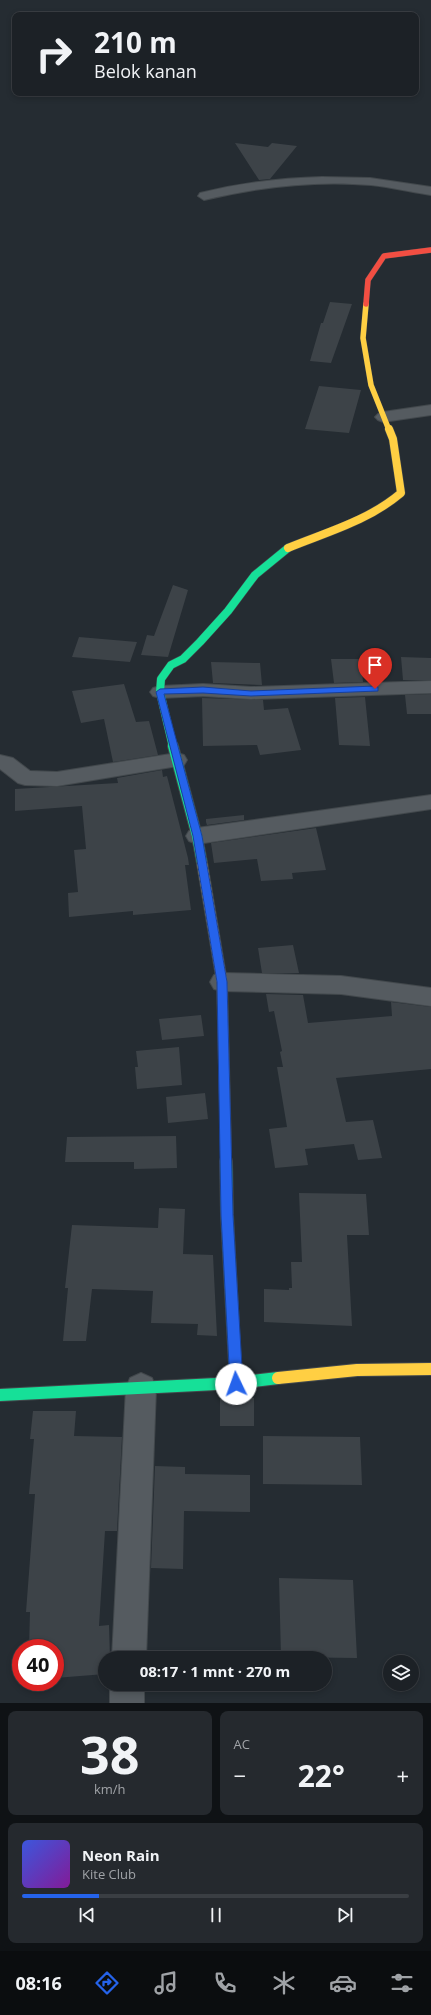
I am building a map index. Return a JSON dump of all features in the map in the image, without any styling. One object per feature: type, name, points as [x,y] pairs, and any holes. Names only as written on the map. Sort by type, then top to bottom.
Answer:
[{"type":"street","points":[[204,196],[248,186],[312,181],[363,181],[431,191]]},
{"type":"street","points":[[236,1384],[227,1215],[222,982],[197,836],[160,692],[161,679],[171,665],[183,659],[200,642],[228,610],[255,575],[285,549],[368,516],[391,503],[401,493],[393,439],[371,385],[363,338],[368,280],[384,256],[431,250]]},
{"type":"street","points":[[383,417],[431,410]]},
{"type":"street","points":[[160,692],[203,690],[251,693],[431,687]]},
{"type":"street","points":[[0,762],[6,763],[25,778],[57,779],[177,760]]},
{"type":"street","points":[[197,836],[431,802]]},
{"type":"street","points":[[222,982],[341,985],[366,987],[431,997]]},
{"type":"street","points":[[0,1395],[236,1384],[357,1370],[431,1369]]},
{"type":"street","points":[[128,1651],[140,1388]]},
{"type":"street","points":[[126,1703],[127,1691]]},
{"type":"building","points":[[235,143],[268,147],[272,143],[297,146],[270,179],[259,180]]},
{"type":"building","points":[[330,302],[352,304],[331,363],[310,361],[321,323],[323,323]]},
{"type":"building","points":[[319,386],[361,390],[349,433],[305,429]]},
{"type":"building","points":[[173,585],[188,590],[168,657],[141,655],[147,635],[154,636]]},
{"type":"building","points":[[79,637],[137,642],[130,662],[72,657]]},
{"type":"building","points":[[401,657],[431,658],[431,680],[403,680]]},
{"type":"building","points":[[331,659],[361,659],[363,682],[334,683]]},
{"type":"building","points":[[211,662],[260,663],[262,685],[213,683]]},
{"type":"building","points":[[124,684],[136,722],[149,721],[158,755],[113,762],[104,719],[81,723],[72,691]]},
{"type":"building","points":[[431,694],[431,714],[407,714],[405,695]]},
{"type":"building","points":[[365,697],[370,746],[339,745],[335,698]]},
{"type":"building","points":[[202,698],[263,700],[264,710],[288,708],[301,750],[260,755],[257,745],[203,746]]},
{"type":"building","points":[[162,770],[163,777],[167,776],[188,858],[189,865],[185,865],[191,910],[133,915],[133,911],[69,917],[68,893],[78,892],[74,850],[86,849],[82,806],[15,811],[15,789],[118,783],[117,778]]},
{"type":"building","points":[[244,815],[244,820],[207,825],[206,822],[206,819]]},
{"type":"building","points":[[316,828],[326,870],[292,873],[293,879],[261,881],[257,859],[214,863],[211,843]]},
{"type":"building","points":[[293,945],[299,973],[262,973],[258,948]]},
{"type":"building","points":[[266,994],[303,995],[308,1023],[392,1016],[391,1002],[431,1007],[431,1069],[336,1078],[346,1122],[373,1120],[382,1158],[358,1160],[354,1144],[305,1149],[308,1165],[275,1168],[269,1129],[287,1127],[277,1067],[283,1067],[280,1052],[282,1051],[274,1011],[269,1012]]},
{"type":"building","points":[[201,1015],[204,1036],[162,1040],[159,1019]]},
{"type":"building","points":[[179,1047],[182,1085],[137,1089],[135,1067],[138,1067],[136,1051]]},
{"type":"building","points":[[205,1093],[208,1119],[168,1123],[166,1097]]},
{"type":"building","points":[[176,1136],[177,1168],[134,1169],[134,1162],[65,1162],[67,1137]]},
{"type":"building","points":[[299,1193],[366,1194],[369,1235],[347,1235],[352,1326],[264,1322],[264,1289],[289,1290],[289,1288],[292,1288],[291,1262],[302,1262]]},
{"type":"building","points":[[159,1208],[185,1209],[183,1254],[213,1255],[217,1336],[197,1335],[198,1324],[151,1323],[153,1291],[92,1289],[86,1341],[63,1341],[68,1288],[65,1288],[72,1225],[158,1228]]},
{"type":"building","points":[[254,1398],[254,1426],[220,1426],[220,1399]]},
{"type":"building","points":[[33,1411],[76,1411],[74,1436],[122,1437],[117,1531],[105,1531],[99,1626],[109,1625],[110,1651],[98,1651],[98,1675],[64,1677],[64,1639],[29,1639],[30,1612],[26,1612],[35,1494],[29,1494],[34,1439],[30,1439]]},
{"type":"building","points":[[263,1436],[360,1437],[362,1485],[263,1484]]},
{"type":"building","points":[[155,1466],[185,1467],[185,1474],[250,1475],[250,1512],[184,1511],[183,1569],[151,1568]]},
{"type":"building","points":[[279,1578],[353,1580],[357,1658],[332,1658],[332,1651],[281,1651]]},
{"type":"traffic: fast","points":[[202,863],[197,836],[167,724],[160,692],[161,679],[171,665],[183,659],[200,642],[228,611],[255,575],[288,548]]},
{"type":"traffic: fast","points":[[226,1150],[227,1215],[236,1383]]},
{"type":"traffic: fast","points":[[0,1395],[236,1383],[278,1378]]},
{"type":"traffic: slow","points":[[288,548],[362,519],[390,503],[401,493],[393,439],[371,385],[363,338],[366,304]]},
{"type":"traffic: slow","points":[[202,863],[222,982],[226,1150]]},
{"type":"traffic: slow","points":[[278,1378],[357,1370],[431,1369]]},
{"type":"traffic: jam","points":[[366,304],[368,280],[384,256],[431,250]]},
{"type":"route","points":[[236,1384],[227,1215],[222,982],[197,836],[160,692],[203,690],[251,693],[375,689]]}]
